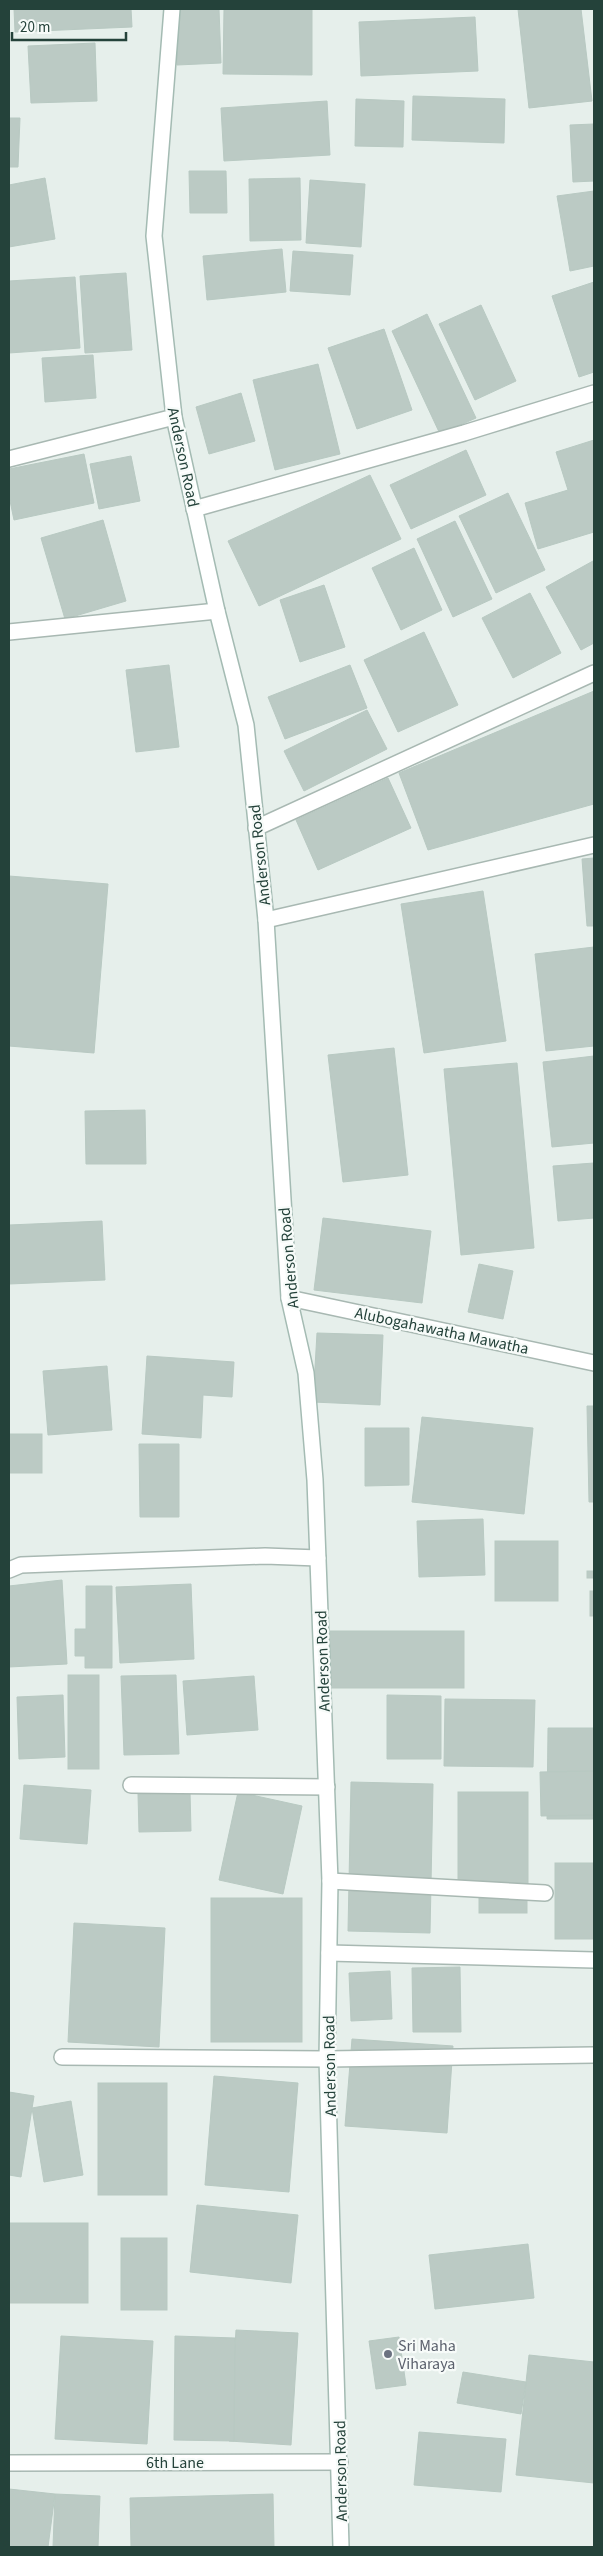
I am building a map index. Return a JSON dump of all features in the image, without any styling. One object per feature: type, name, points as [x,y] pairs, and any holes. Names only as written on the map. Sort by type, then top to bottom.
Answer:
[{"type":"street","name":"Anderson Road","points":[[172,9],[154,236],[174,417],[217,611],[246,725],[266,920],[289,1298],[306,1373],[315,1480],[330,1881],[327,2059],[341,2547]]},
{"type":"street","points":[[194,509],[464,434],[594,393]]},
{"type":"street","points":[[9,459],[174,417]]},
{"type":"street","points":[[9,632],[217,611]]},
{"type":"street","points":[[256,828],[594,673]]},
{"type":"street","points":[[266,920],[594,845]]},
{"type":"street","name":"Alubogahawatha Mawatha","points":[[289,1298],[594,1363]]},
{"type":"street","points":[[9,1570],[21,1566],[264,1556],[318,1558]]},
{"type":"street","points":[[130,1785],[327,1787]]},
{"type":"street","points":[[330,1881],[545,1893]]},
{"type":"street","points":[[329,1954],[594,1960]]},
{"type":"street","points":[[62,2058],[327,2059],[594,2055]]},
{"type":"street","name":"6th Lane","points":[[9,2463],[340,2462]]},
{"type":"building","points":[[14,9],[131,9],[132,27],[15,32]]},
{"type":"building","points":[[175,9],[219,9],[221,63],[177,65]]},
{"type":"building","points":[[224,9],[312,9],[312,75],[223,74]]},
{"type":"building","points":[[518,9],[581,9],[592,101],[529,108]]},
{"type":"building","points":[[475,17],[478,71],[361,76],[359,22]]},
{"type":"building","points":[[95,43],[97,101],[31,103],[28,46]]},
{"type":"building","points":[[413,96],[505,99],[504,143],[412,140]]},
{"type":"building","points":[[356,99],[404,101],[403,147],[355,146]]},
{"type":"building","points":[[327,101],[330,155],[224,161],[221,108]]},
{"type":"building","points":[[9,118],[20,118],[18,167],[9,167]]},
{"type":"building","points":[[594,124],[594,181],[573,182],[570,125]]},
{"type":"building","points":[[189,171],[226,171],[227,213],[190,213]]},
{"type":"building","points":[[45,178],[55,239],[9,247],[9,185]]},
{"type":"building","points":[[300,178],[301,240],[250,241],[249,179]]},
{"type":"building","points":[[310,180],[365,184],[361,247],[306,243]]},
{"type":"building","points":[[594,191],[594,266],[570,271],[557,196]]},
{"type":"building","points":[[282,249],[286,292],[207,300],[203,256]]},
{"type":"building","points":[[293,251],[353,255],[350,295],[290,291]]},
{"type":"building","points":[[126,273],[132,350],[85,353],[80,276]]},
{"type":"building","points":[[75,277],[80,348],[9,353],[9,281]]},
{"type":"building","points":[[594,282],[594,372],[579,377],[552,296]]},
{"type":"building","points":[[481,305],[516,381],[475,400],[439,324]]},
{"type":"building","points":[[427,314],[476,418],[440,434],[392,331]]},
{"type":"building","points":[[384,329],[412,410],[357,429],[328,348]]},
{"type":"building","points":[[93,355],[96,398],[45,402],[42,358]]},
{"type":"building","points":[[318,364],[340,454],[275,470],[253,380]]},
{"type":"building","points":[[241,393],[255,441],[209,454],[196,407]]},
{"type":"building","points":[[594,440],[594,532],[538,549],[525,503],[568,490],[556,452]]},
{"type":"building","points":[[466,450],[486,495],[411,529],[390,485]]},
{"type":"building","points":[[84,454],[94,503],[14,520],[9,496],[9,469]]},
{"type":"building","points":[[131,456],[140,501],[99,509],[90,464]]},
{"type":"building","points":[[370,475],[401,539],[259,606],[228,541]]},
{"type":"building","points":[[508,493],[545,570],[496,593],[459,516]]},
{"type":"building","points":[[103,520],[126,601],[65,619],[41,538]]},
{"type":"building","points":[[455,521],[492,599],[453,617],[417,539]]},
{"type":"building","points":[[414,548],[442,610],[401,630],[372,568]]},
{"type":"building","points":[[593,561],[594,643],[581,650],[546,587]]},
{"type":"building","points":[[324,585],[345,647],[300,662],[280,600]]},
{"type":"building","points":[[530,593],[561,653],[513,678],[482,618]]},
{"type":"building","points":[[424,632],[458,705],[398,732],[364,660]]},
{"type":"building","points":[[169,665],[179,747],[136,752],[126,670]]},
{"type":"building","points":[[350,665],[367,708],[285,739],[268,697]]},
{"type":"building","points":[[594,691],[594,804],[428,850],[399,773]]},
{"type":"building","points":[[367,710],[387,749],[304,791],[284,751]]},
{"type":"building","points":[[388,778],[411,828],[318,870],[296,820]]},
{"type":"building","points":[[594,858],[594,926],[587,926],[582,859]]},
{"type":"building","points":[[9,876],[108,884],[94,1053],[9,1046]]},
{"type":"building","points":[[483,891],[506,1041],[424,1053],[401,904]]},
{"type":"building","points":[[594,947],[594,1046],[546,1051],[535,954]]},
{"type":"building","points":[[394,1048],[408,1175],[343,1182],[328,1055]]},
{"type":"building","points":[[594,1056],[594,1143],[552,1147],[543,1062]]},
{"type":"building","points":[[517,1063],[534,1248],[461,1255],[444,1069]]},
{"type":"building","points":[[145,1110],[146,1164],[86,1164],[85,1111]]},
{"type":"building","points":[[594,1163],[594,1218],[558,1221],[553,1166]]},
{"type":"building","points":[[323,1218],[431,1231],[422,1303],[314,1290]]},
{"type":"building","points":[[102,1221],[105,1280],[9,1284],[9,1225]]},
{"type":"building","points":[[479,1264],[513,1271],[503,1319],[468,1312]]},
{"type":"building","points":[[317,1333],[383,1335],[380,1405],[313,1402]]},
{"type":"building","points":[[147,1356],[234,1362],[232,1397],[203,1395],[201,1438],[142,1434]]},
{"type":"building","points":[[107,1366],[112,1430],[48,1435],[43,1371]]},
{"type":"building","points":[[587,1406],[594,1406],[594,1502],[589,1502]]},
{"type":"building","points":[[422,1417],[533,1428],[524,1514],[412,1502]]},
{"type":"building","points":[[365,1428],[409,1428],[409,1485],[365,1486]]},
{"type":"building","points":[[9,1434],[42,1434],[42,1473],[9,1473]]},
{"type":"building","points":[[139,1444],[179,1444],[179,1517],[140,1517]]},
{"type":"building","points":[[483,1519],[485,1575],[419,1577],[417,1521]]},
{"type":"building","points":[[495,1541],[558,1541],[558,1601],[495,1601]]},
{"type":"building","points":[[587,1571],[594,1571],[594,1578],[587,1578]]},
{"type":"building","points":[[62,1580],[67,1664],[9,1667],[9,1586]]},
{"type":"building","points":[[191,1584],[194,1659],[120,1663],[116,1587]]},
{"type":"building","points":[[86,1586],[112,1586],[112,1668],[85,1668],[85,1656],[75,1656],[75,1629],[86,1629]]},
{"type":"building","points":[[590,1591],[594,1591],[594,1616],[590,1616]]},
{"type":"building","points":[[330,1631],[464,1631],[464,1688],[330,1688]]},
{"type":"building","points":[[68,1675],[99,1675],[99,1769],[68,1769]]},
{"type":"building","points":[[176,1675],[179,1754],[124,1755],[121,1676]]},
{"type":"building","points":[[254,1676],[258,1730],[187,1735],[183,1681]]},
{"type":"building","points":[[63,1695],[65,1757],[19,1759],[17,1697]]},
{"type":"building","points":[[387,1695],[441,1696],[441,1759],[387,1759]]},
{"type":"building","points":[[445,1699],[535,1700],[533,1767],[444,1766]]},
{"type":"building","points":[[548,1728],[594,1728],[594,1819],[547,1819]]},
{"type":"building","points":[[594,1771],[594,1815],[541,1816],[540,1772]]},
{"type":"building","points":[[351,1782],[433,1784],[430,1933],[348,1931]]},
{"type":"building","points":[[24,1785],[91,1790],[87,1844],[20,1839]]},
{"type":"building","points":[[190,1792],[191,1831],[139,1832],[138,1794]]},
{"type":"building","points":[[238,1792],[302,1806],[283,1894],[219,1880]]},
{"type":"building","points":[[458,1792],[528,1792],[528,1886],[458,1886]]},
{"type":"building","points":[[555,1863],[594,1863],[594,1939],[555,1939]]},
{"type":"building","points":[[479,1895],[527,1895],[527,1913],[479,1913]]},
{"type":"building","points":[[211,1898],[302,1898],[302,2042],[211,2042]]},
{"type":"building","points":[[74,1923],[165,1928],[159,2047],[68,2042]]},
{"type":"building","points":[[460,1967],[461,2032],[413,2032],[412,1968]]},
{"type":"building","points":[[390,1971],[392,2019],[351,2021],[349,1973]]},
{"type":"building","points":[[352,2039],[453,2046],[447,2133],[345,2126]]},
{"type":"building","points":[[214,2076],[298,2083],[289,2192],[205,2185]]},
{"type":"building","points":[[98,2083],[167,2083],[167,2195],[98,2195]]},
{"type":"building","points":[[9,2092],[34,2096],[21,2177],[9,2175]]},
{"type":"building","points":[[71,2101],[83,2175],[44,2182],[32,2108]]},
{"type":"building","points":[[197,2205],[298,2215],[291,2283],[190,2272]]},
{"type":"building","points":[[9,2223],[88,2223],[88,2303],[9,2303]]},
{"type":"building","points":[[121,2238],[167,2238],[167,2310],[121,2310]]},
{"type":"building","points":[[528,2244],[534,2298],[435,2309],[429,2255]]},
{"type":"building","points":[[236,2330],[298,2333],[291,2445],[229,2441]]},
{"type":"building","points":[[61,2336],[153,2341],[147,2444],[55,2439]]},
{"type":"building","points":[[175,2336],[235,2338],[234,2441],[174,2440]]},
{"type":"building","points":[[399,2337],[406,2385],[376,2389],[369,2341]]},
{"type":"building","points":[[529,2355],[594,2362],[594,2483],[516,2475]]},
{"type":"building","points":[[463,2372],[526,2382],[521,2414],[457,2403]]},
{"type":"building","points":[[419,2432],[506,2439],[501,2492],[414,2485]]},
{"type":"building","points":[[9,2489],[55,2494],[48,2547],[9,2547]]},
{"type":"building","points":[[55,2494],[100,2496],[98,2547],[53,2547]]},
{"type":"building","points":[[273,2494],[274,2547],[131,2547],[130,2498]]},
{"type":"place","name":"Sri Maha Viharaya","points":[[388,2354]]}]
